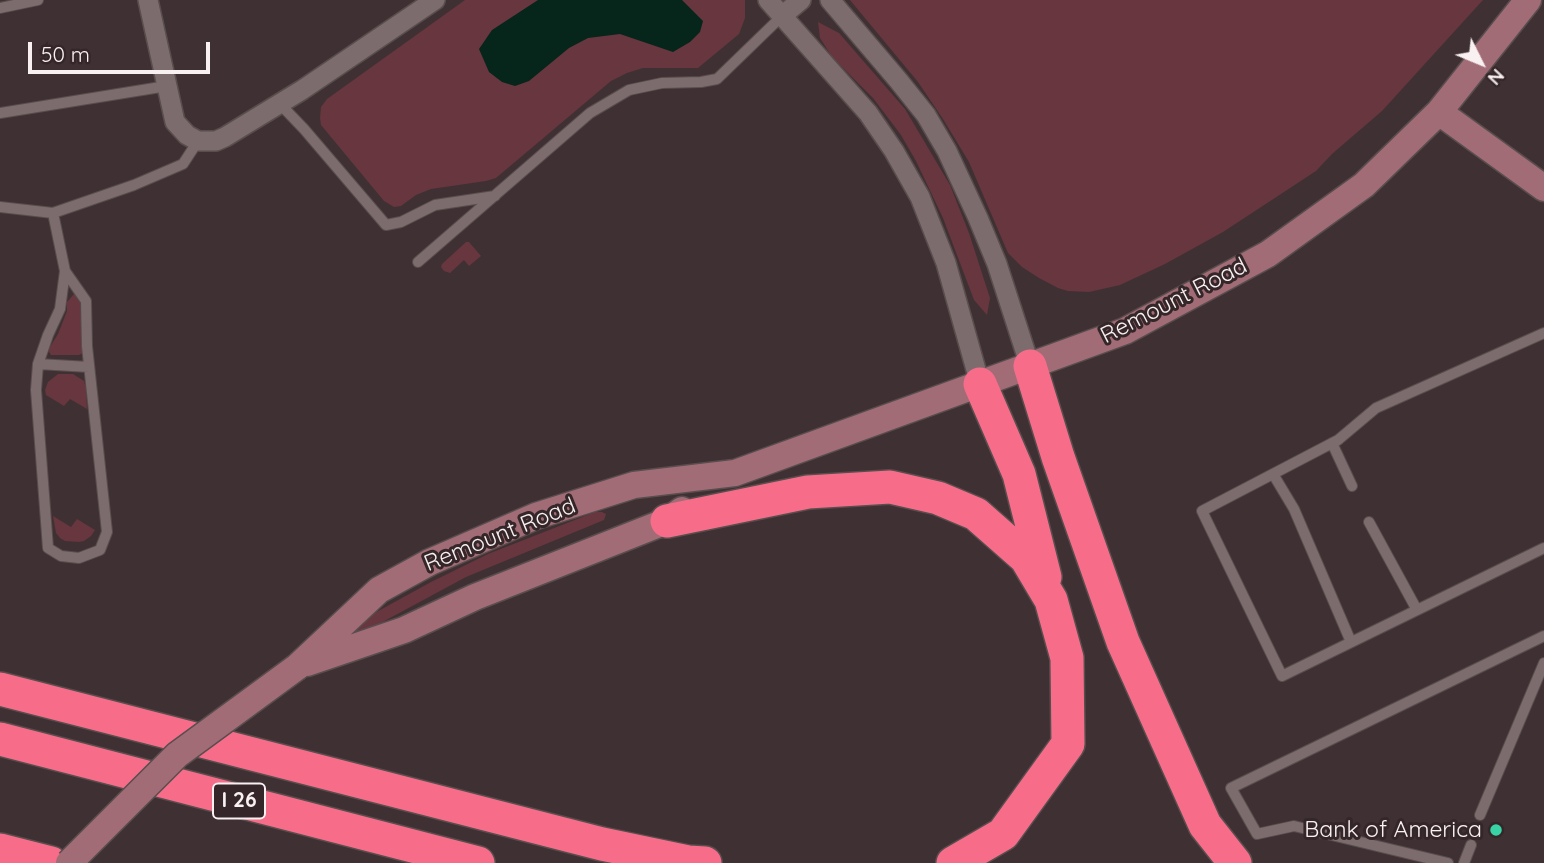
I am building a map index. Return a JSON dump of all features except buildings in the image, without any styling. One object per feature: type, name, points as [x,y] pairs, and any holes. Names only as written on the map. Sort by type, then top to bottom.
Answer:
[{"type":"highway","points":[[1030,366],[1058,457],[1123,642],[1205,825],[1235,863]]},
{"type":"highway","points":[[953,863],[1003,834],[1068,744],[1067,657],[1019,474],[980,384]]},
{"type":"highway","points":[[667,521],[808,492],[890,487],[938,498],[976,514],[1026,558],[1051,600]]},
{"type":"highway","points":[[0,689],[671,863]]},
{"type":"highway","name":"I 26","points":[[0,739],[478,863]]},
{"type":"highway","points":[[602,844],[688,862],[705,863]]},
{"type":"highway","points":[[0,850],[51,863]]},
{"type":"main road","name":"Remount Road","points":[[69,863],[177,755],[297,667],[379,590],[430,562],[536,516],[634,485],[736,473],[1030,366],[1125,331],[1268,254],[1364,185],[1439,112],[1528,0]]},
{"type":"main road","points":[[1439,112],[1544,188]]},
{"type":"main road","name":"Remount Road","points":[[297,667],[404,630],[475,597],[667,521],[736,473]]},
{"type":"street","points":[[148,0],[175,122],[187,135],[198,141],[216,141],[225,137],[435,0]]},
{"type":"street","points":[[768,0],[868,113],[894,151],[920,197],[946,263],[980,384]]},
{"type":"street","points":[[782,16],[801,0]]},
{"type":"street","points":[[830,0],[926,115],[947,151],[997,264],[1030,366]]},
{"type":"lane","points":[[0,8],[38,0]]},
{"type":"lane","points":[[418,262],[590,113],[629,90],[662,83],[717,79],[782,16]]},
{"type":"lane","points":[[0,113],[167,86]]},
{"type":"lane","points":[[280,103],[386,225],[401,222],[435,205],[495,196]]},
{"type":"lane","points":[[0,207],[52,213],[134,185],[183,164],[198,141]]},
{"type":"lane","points":[[52,213],[65,271],[60,309],[38,364],[36,390],[48,548],[61,556],[79,558],[100,550],[107,532],[89,367],[86,301],[65,271]]},
{"type":"lane","points":[[1544,333],[1376,408],[1338,440],[1202,511],[1282,676],[1544,548]]},
{"type":"lane","points":[[38,364],[89,367]]},
{"type":"lane","points":[[1332,443],[1352,486]]},
{"type":"lane","points":[[1273,474],[1294,509],[1351,642]]},
{"type":"lane","points":[[1369,522],[1417,610]]},
{"type":"lane","points":[[1447,863],[1294,826],[1257,834],[1231,788],[1544,636]]},
{"type":"lane","points":[[1480,815],[1544,663]]},
{"type":"lane","points":[[1464,863],[1471,845]]},
{"type":"shaded area","points":[[465,0],[745,0],[745,18],[739,34],[698,68],[643,68],[611,81],[496,178],[431,189],[416,195],[401,206],[394,207],[384,201],[321,125],[321,107],[327,99]]},
{"type":"shaded area","points":[[538,0],[682,0],[703,21],[700,32],[673,52],[620,34],[588,38],[569,48],[529,81],[515,86],[502,82],[489,72],[479,49],[492,30]]},
{"type":"shaded area","points":[[850,0],[1483,0],[1382,111],[1316,171],[1223,232],[1165,264],[1120,285],[1089,292],[1058,288],[1022,267],[1008,253],[969,162],[943,119],[918,82]]},
{"type":"shaded area","points":[[818,22],[839,33],[905,109],[950,185],[990,298],[987,315],[974,300],[943,218],[916,161],[901,135],[873,98],[832,57],[820,38]]},
{"type":"shaded area","points":[[466,242],[481,256],[469,266],[464,260],[450,273],[444,271],[442,264]]},
{"type":"shaded area","points":[[74,294],[80,298],[83,353],[51,355],[48,350],[58,334],[67,311],[67,302]]},
{"type":"shaded area","points":[[58,374],[73,374],[84,381],[87,409],[70,399],[64,406],[46,395],[48,382]]},
{"type":"shaded area","points":[[595,512],[606,514],[604,520],[466,577],[353,638],[332,640],[371,615],[488,554]]},
{"type":"shaded area","points":[[53,516],[71,527],[77,519],[95,530],[84,541],[65,541],[56,533]]},
{"type":"place","name":"Bank of America","points":[[1496,830]]}]
